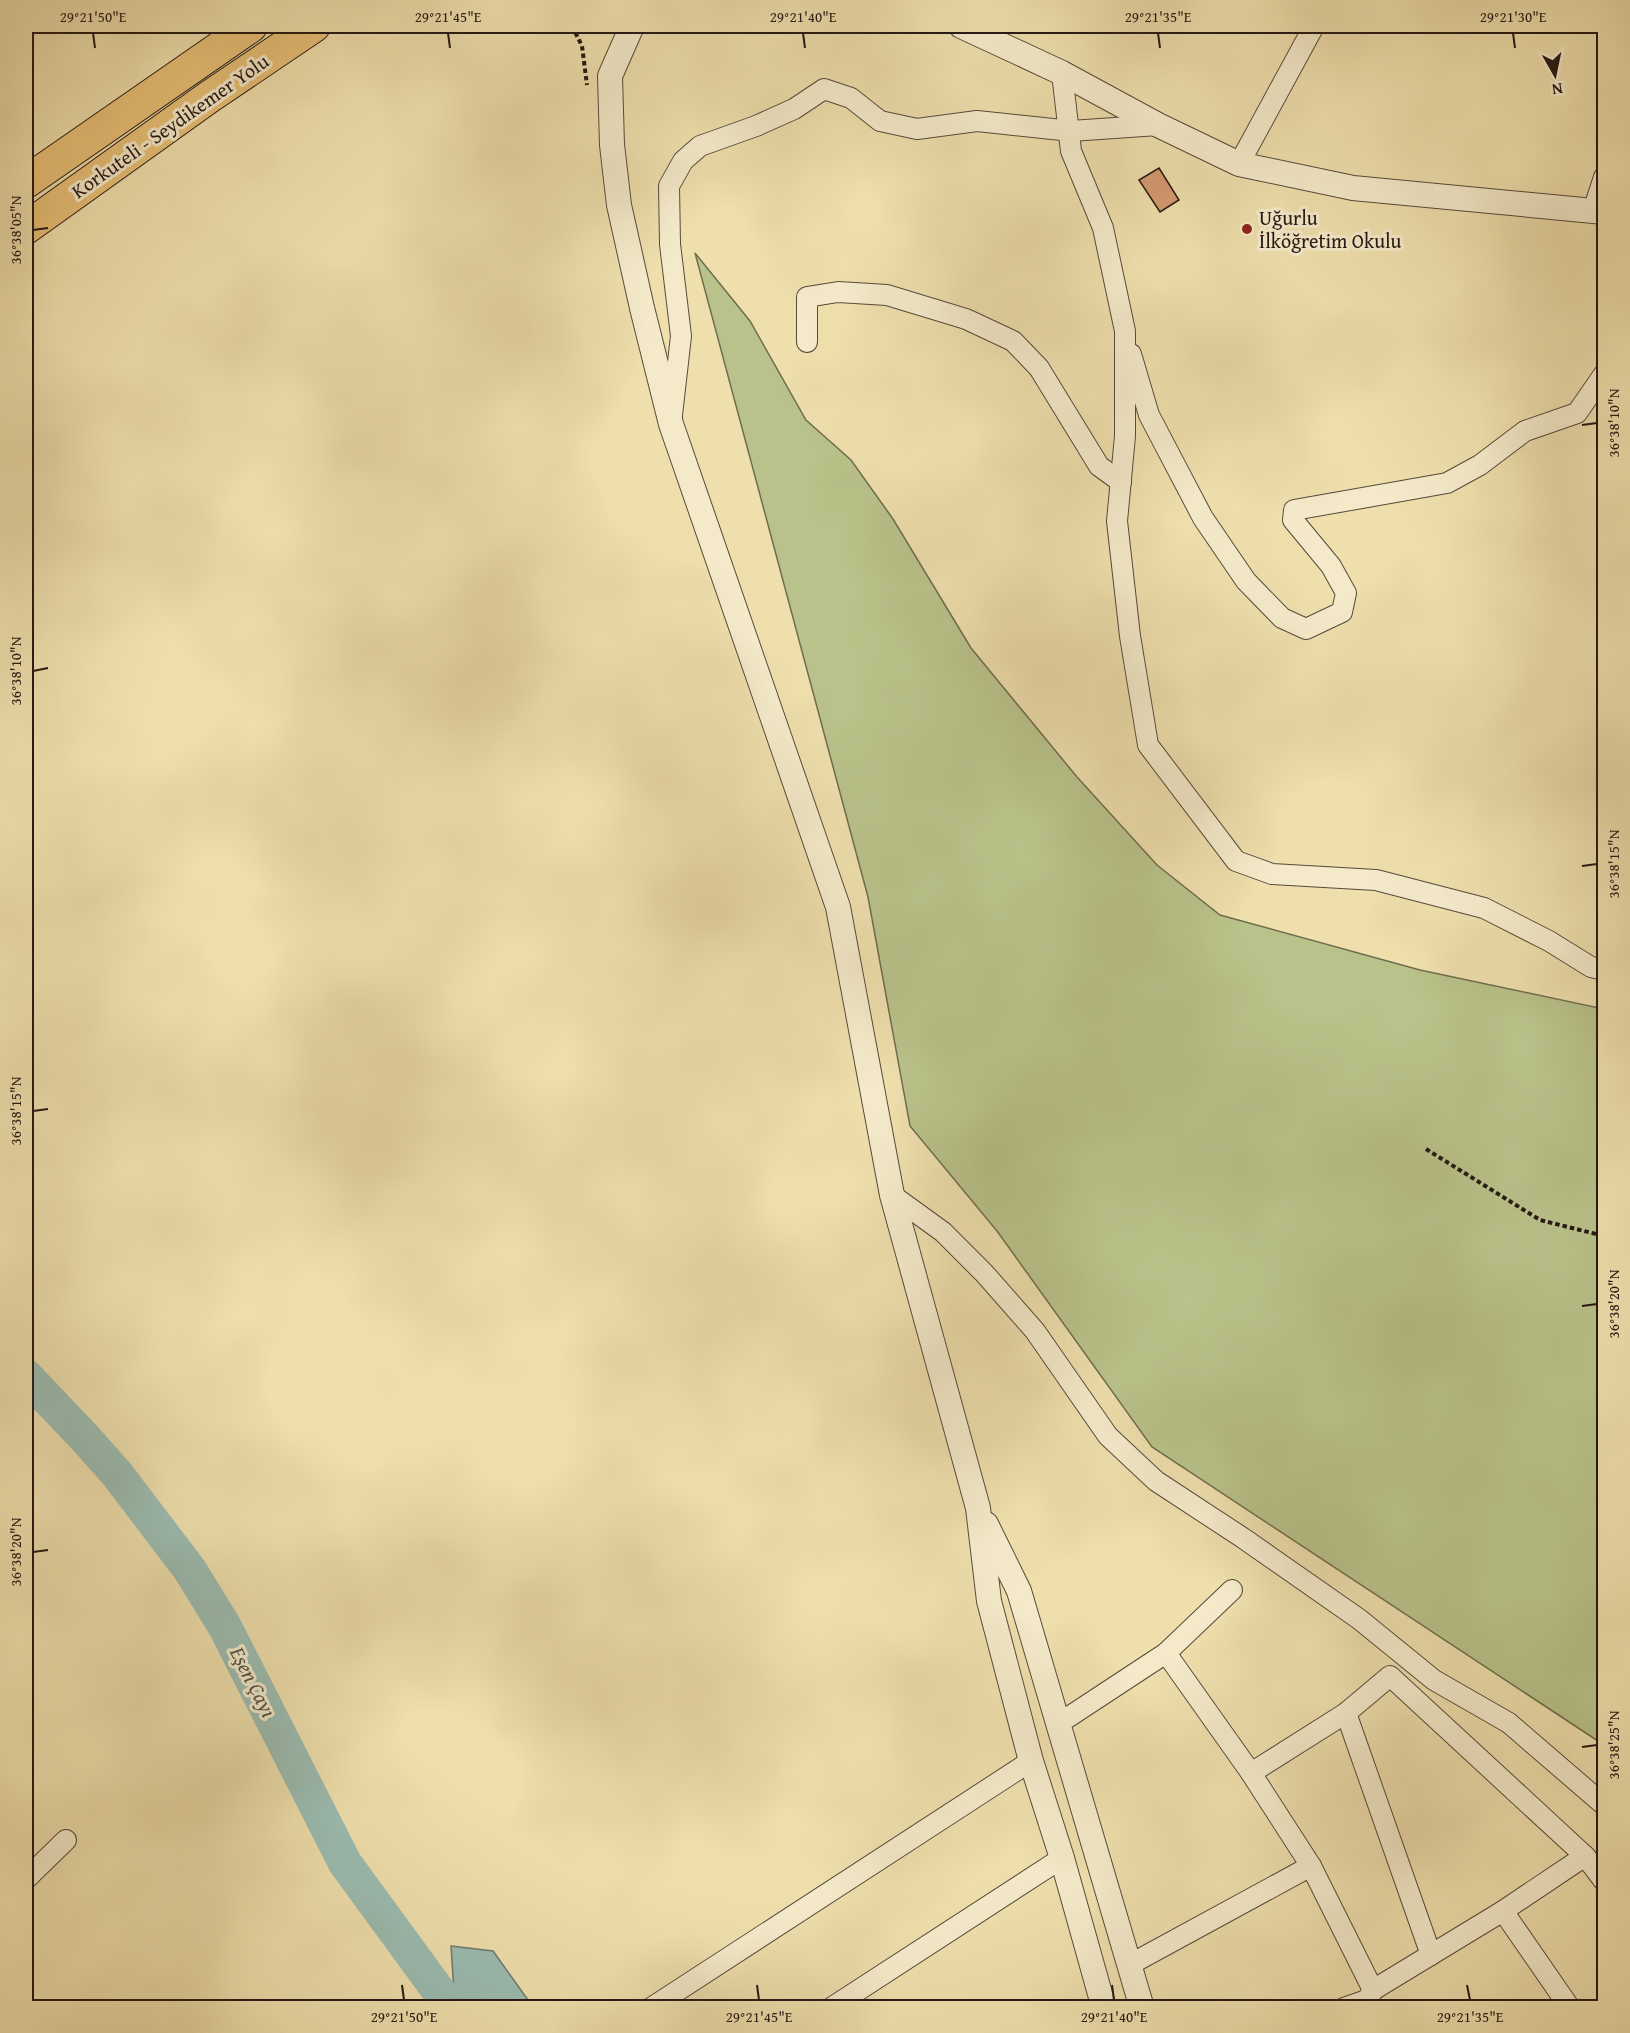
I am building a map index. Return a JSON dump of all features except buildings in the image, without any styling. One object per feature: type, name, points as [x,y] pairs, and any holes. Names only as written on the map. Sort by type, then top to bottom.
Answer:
[{"type":"highway","name":"Korkuteli - Seydikemer Yolu","points":[[26,182],[251,26]]},
{"type":"highway","name":"Korkuteli - Seydikemer Yolu","points":[[26,228],[314,26]]},
{"type":"street","points":[[633,26],[610,76],[612,145],[619,205],[642,308],[671,424],[838,907],[892,1195],[978,1508],[989,1601],[1031,1761],[1062,1858],[1104,2007]]},
{"type":"street","points":[[961,26],[1062,73],[1158,125],[1239,164],[1353,188],[1599,212],[1605,177]]},
{"type":"street","points":[[1239,164],[1314,26]]},
{"type":"street","points":[[1062,73],[1071,131],[1071,151],[1103,228],[1125,331],[1149,415],[1203,518],[1246,581],[1282,618],[1306,629],[1342,612],[1346,593],[1331,566],[1293,520],[1294,510],[1447,483],[1480,465],[1525,431],[1577,413],[1605,374]]},
{"type":"street","points":[[671,424],[681,336],[670,244],[669,186],[683,160],[700,146],[756,126],[794,109],[824,89],[851,98],[880,121],[917,129],[977,121],[1071,131],[1158,125]]},
{"type":"street","points":[[807,342],[807,297],[838,292],[887,295],[966,319],[1013,340],[1039,368],[1099,466],[1121,482]]},
{"type":"street","points":[[1125,331],[1125,436],[1117,521],[1130,636],[1148,745],[1236,861],[1272,874],[1376,880],[1484,908],[1549,941],[1591,967],[1605,970]]},
{"type":"street","points":[[892,1195],[943,1232],[984,1272],[1035,1331],[1108,1436],[1156,1481],[1359,1618],[1434,1680],[1509,1723],[1605,1805]]},
{"type":"street","points":[[978,1508],[1018,1591],[1142,2007]]},
{"type":"street","points":[[1058,1724],[1166,1653],[1232,1590]]},
{"type":"street","points":[[1166,1653],[1251,1773],[1311,1866],[1370,1999]]},
{"type":"street","points":[[1251,1773],[1346,1713],[1390,1676],[1585,1856],[1605,1881]]},
{"type":"street","points":[[1346,1713],[1431,1955]]},
{"type":"street","points":[[651,2007],[1031,1761]]},
{"type":"street","points":[[26,1879],[66,1840]]},
{"type":"street","points":[[1344,2007],[1370,1999],[1431,1955],[1503,1911],[1585,1856]]},
{"type":"street","points":[[831,2007],[1062,1858]]},
{"type":"street","points":[[1129,1965],[1311,1866]]},
{"type":"street","points":[[1503,1911],[1570,2007]]},
{"type":"path","points":[[1426,1149],[1540,1220],[1605,1236]]},
{"type":"green space","points":[[695,253],[750,321],[806,420],[851,460],[893,519],[971,648],[1077,777],[1157,865],[1220,915],[1420,970],[1604,1009],[1604,1745],[1152,1447],[997,1231],[910,1126],[868,897]]},
{"type":"water","points":[[451,1946],[493,1951],[533,2007],[455,2007]]},
{"type":"waterway","name":"Eşen Çayı","points":[[26,1376],[117,1474],[190,1570],[225,1627],[345,1863],[451,2008]]},
{"type":"place","name":"Uğurlu İlköğretim Okulu","points":[[1247,229]]}]
